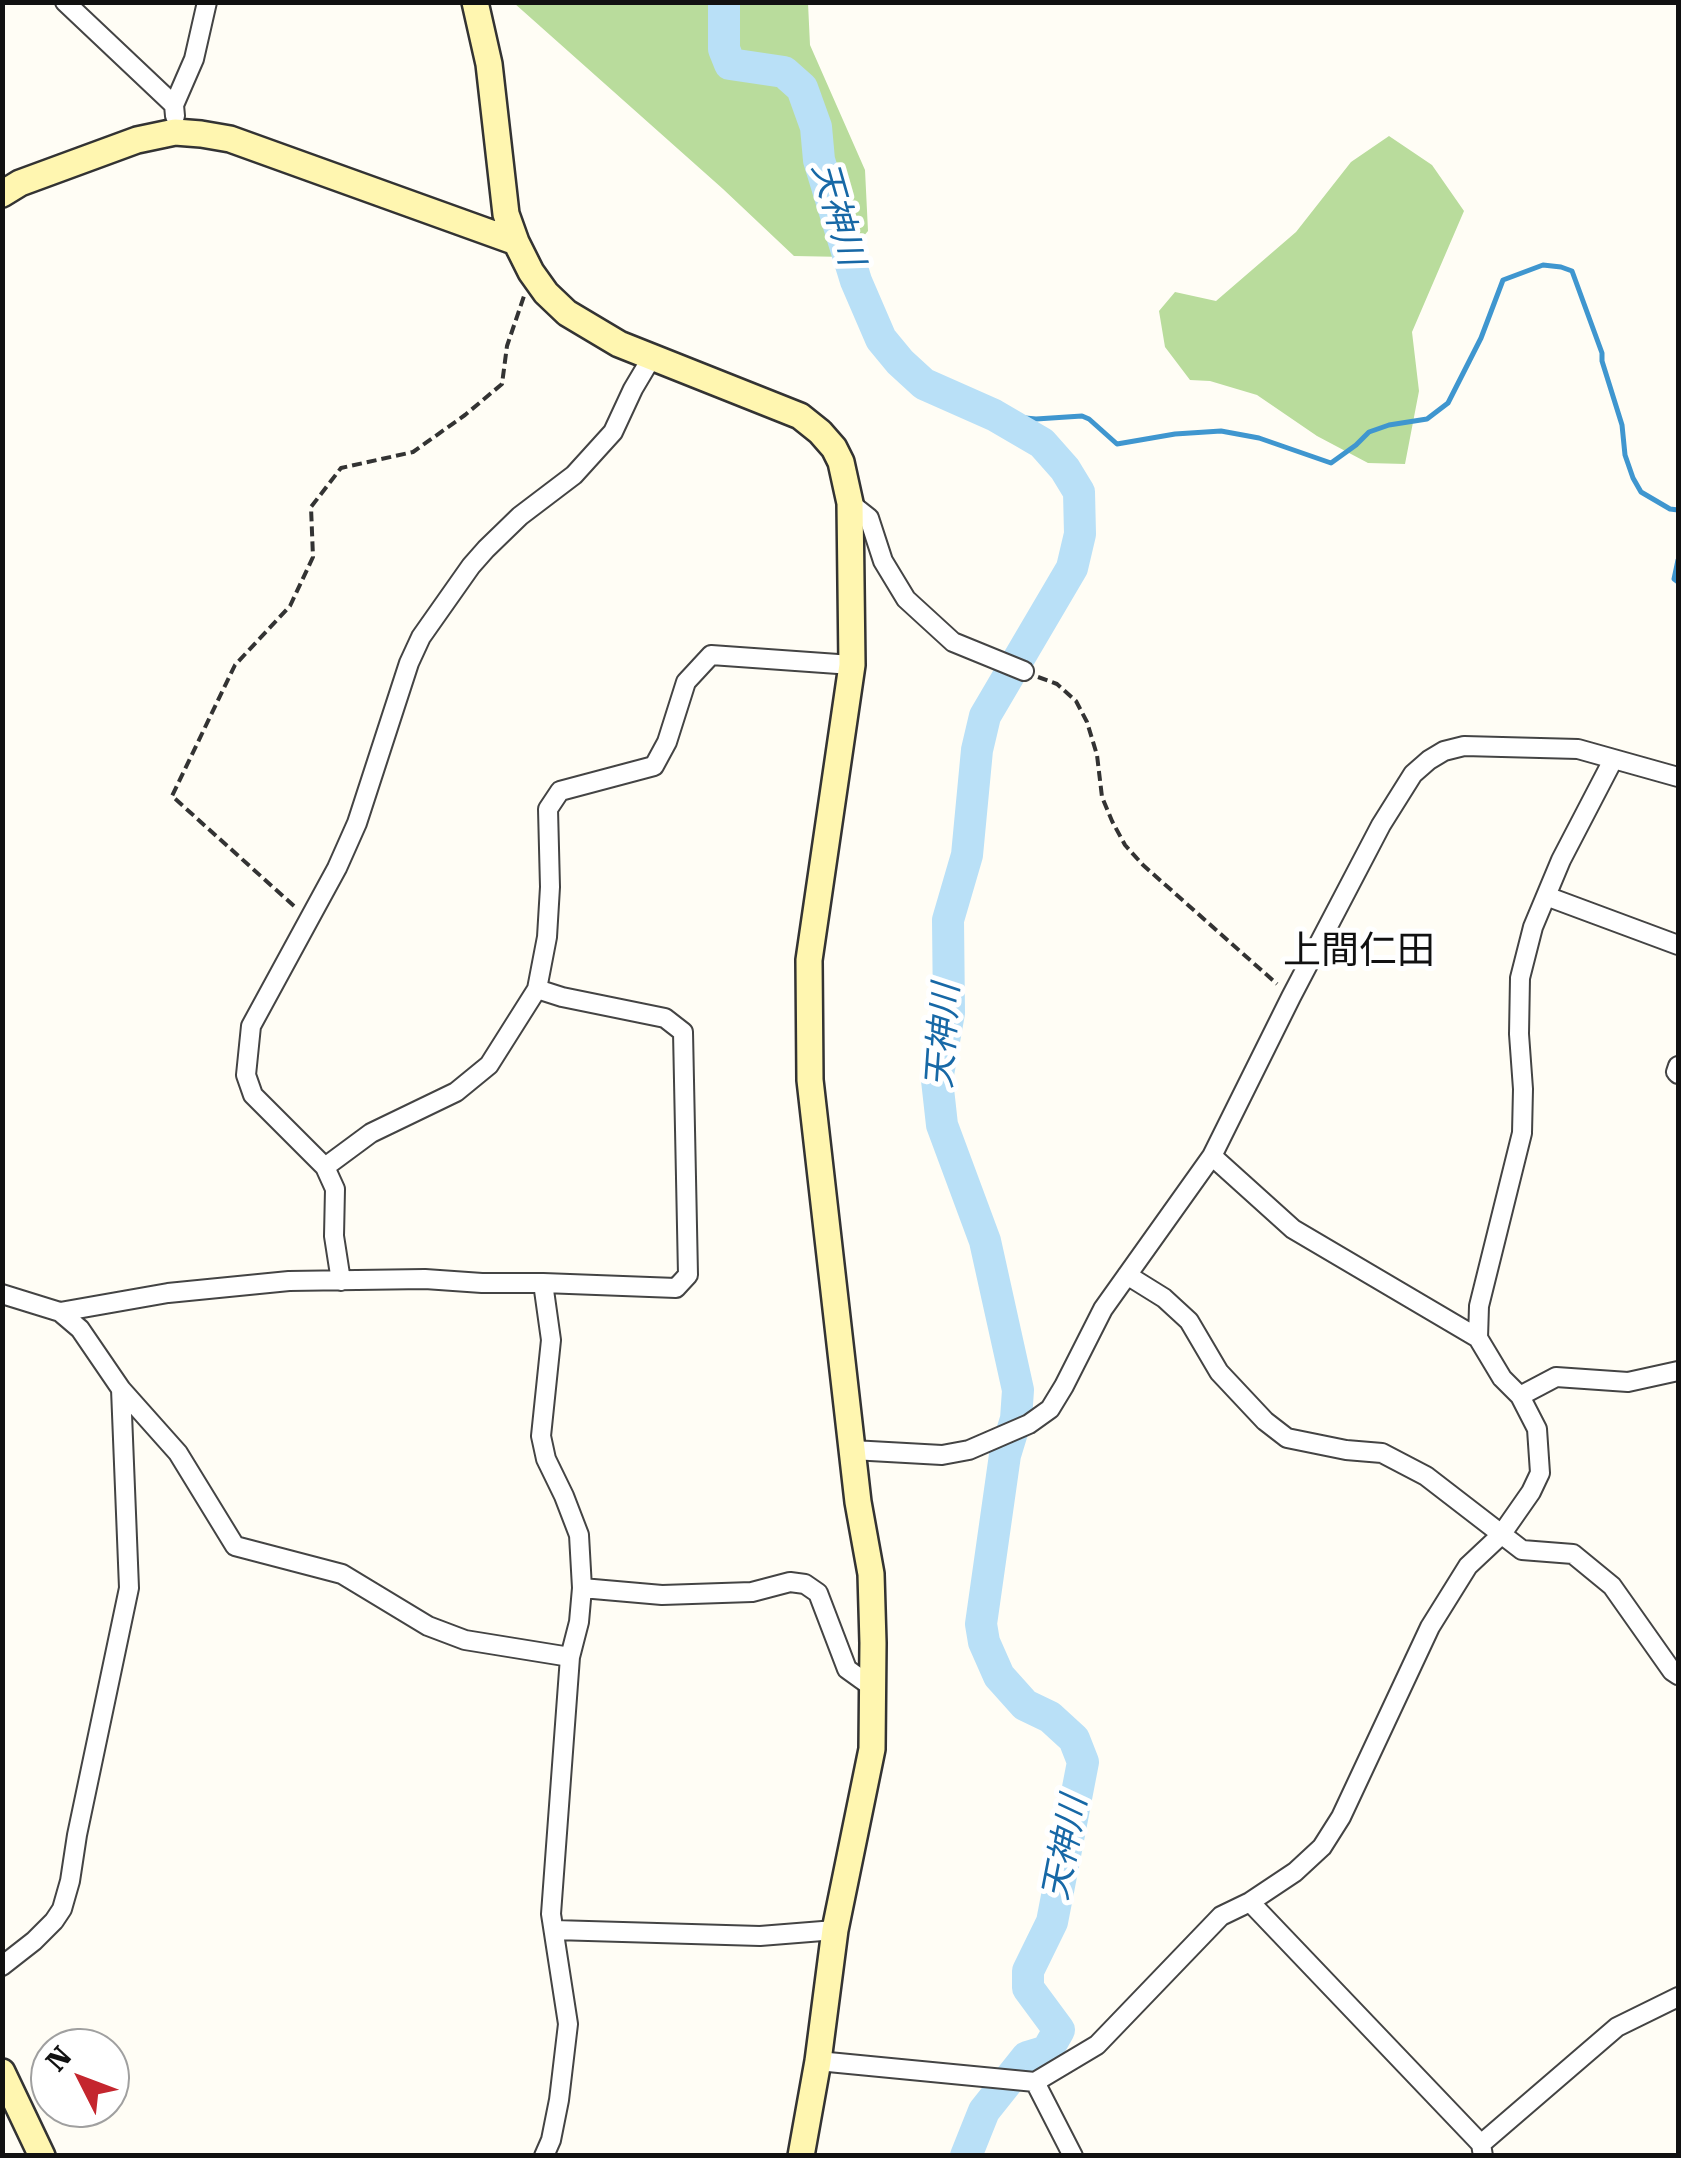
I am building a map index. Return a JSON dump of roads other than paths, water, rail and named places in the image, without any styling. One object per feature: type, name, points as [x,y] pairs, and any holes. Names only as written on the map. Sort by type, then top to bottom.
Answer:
[{"type":"street","points":[[65,2],[174,105]]},
{"type":"street","points":[[175,132],[174,105],[194,60],[207,2]]},
{"type":"street","points":[[475,2],[489,64],[506,214],[516,242],[546,293],[568,314],[619,344],[800,416],[834,448],[850,502],[852,665],[808,960],[810,1080],[858,1502],[871,1574],[872,1749],[835,1930],[801,2156]]},
{"type":"street","points":[[2,194],[20,182],[136,140],[175,132],[230,139],[516,242]]},
{"type":"street","points":[[340,1280],[334,1236],[335,1189],[325,1167],[252,1095],[246,1075],[251,1026],[337,868],[421,636],[486,549],[520,516],[574,474],[613,432],[652,357]]},
{"type":"street","points":[[850,502],[868,518],[883,561],[906,599],[953,642],[1024,672]]},
{"type":"street","points":[[325,1167],[371,1133],[456,1092],[490,1065],[537,989],[548,936],[548,808],[560,791],[654,766],[667,742],[686,682],[710,655],[852,665]]},
{"type":"street","points":[[852,1450],[942,1455],[968,1450],[1029,1424],[1050,1409],[1103,1309],[1212,1156],[1381,825],[1413,774],[1429,760],[1464,746],[1578,749],[1678,777]]},
{"type":"street","points":[[1478,1338],[1479,1306],[1522,1133],[1520,978],[1533,927],[1560,860],[1613,760]]},
{"type":"street","points":[[1546,896],[1678,944]]},
{"type":"street","points":[[60,1312],[185,1292],[290,1281],[425,1279],[676,1288],[688,1275],[683,1032],[666,1018],[537,989]]},
{"type":"street","points":[[1678,1066],[1678,1074]]},
{"type":"street","points":[[818,2061],[1035,2082],[1097,2044],[1221,1916],[1295,1872],[1322,1847],[1341,1817],[1430,1627],[1468,1566],[1500,1534],[1540,1473],[1537,1429],[1520,1396],[1502,1378],[1478,1338],[1293,1230],[1212,1156]]},
{"type":"street","points":[[1127,1275],[1164,1298],[1188,1321],[1219,1372],[1264,1421],[1287,1438],[1382,1454],[1426,1476],[1522,1550],[1573,1554],[1612,1586],[1678,1676]]},
{"type":"street","points":[[544,1282],[550,1340],[541,1436],[546,1459],[579,1535],[582,1588],[570,1657],[551,1914],[568,2024],[559,2100],[544,2156]]},
{"type":"street","points":[[2,1294],[60,1312],[80,1329],[121,1389],[178,1452],[234,1546],[342,1574],[428,1626],[464,1640],[570,1657]]},
{"type":"street","points":[[1520,1396],[1556,1377],[1628,1382],[1678,1371]]},
{"type":"street","points":[[2,1966],[54,1921],[70,1881],[129,1588],[121,1389]]},
{"type":"street","points":[[582,1588],[662,1595],[752,1592],[790,1582],[804,1584],[818,1593],[846,1670],[872,1687]]},
{"type":"street","points":[[1250,1902],[1482,2150],[1617,2027],[1678,1997]]},
{"type":"street","points":[[554,1930],[760,1936],[835,1930]]},
{"type":"street","points":[[1035,2082],[1073,2156]]},
{"type":"street","points":[[5,2084],[42,2156]]},
{"type":"waterway","name":"天神川","points":[[724,2],[724,49],[730,64],[784,72],[802,88],[816,127],[819,160],[856,281],[881,339],[924,384],[994,415],[1042,443],[1079,492],[1080,534],[1072,568],[985,716],[977,750],[967,855],[948,920],[949,1013],[937,1080],[942,1125],[985,1241],[1018,1390],[981,1624],[984,1642],[999,1676],[1025,1705],[1050,1717],[1074,1739],[1083,1762],[1052,1922],[1028,1971],[1028,1988],[1059,2030],[1047,2051],[1027,2057],[984,2111],[966,2156]]},
{"type":"waterway","points":[[994,415],[1036,419],[1082,416],[1117,444],[1221,431],[1259,438],[1331,463],[1369,432],[1427,419],[1448,403],[1481,338],[1503,280],[1543,265],[1561,267],[1572,271],[1602,353],[1633,478],[1641,492],[1678,510]]},
{"type":"waterway","points":[[1678,560],[1674,579],[1678,582]]},
{"type":"district","name":"上間仁田","points":[[1359,952]]}]
